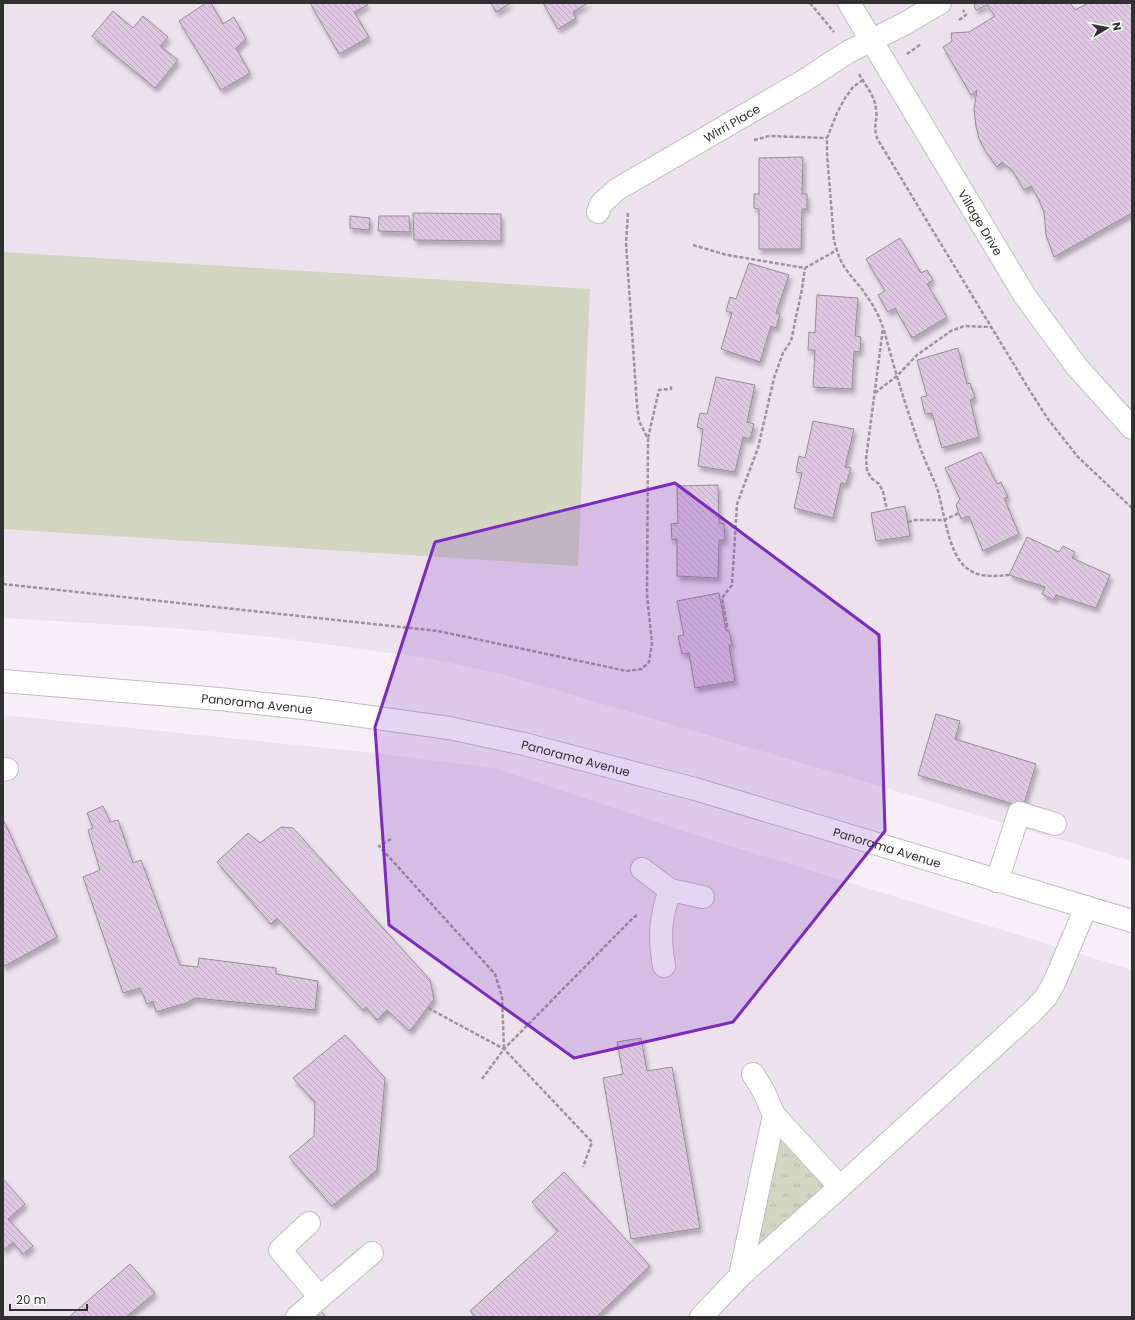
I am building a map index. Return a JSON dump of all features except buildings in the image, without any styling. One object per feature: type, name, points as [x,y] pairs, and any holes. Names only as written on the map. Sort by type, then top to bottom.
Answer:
[{"type":"street","name":"Village Drive","points":[[849,3],[1026,296],[1077,367],[1132,428]]},
{"type":"street","name":"Wirri Place","points":[[598,212],[601,204],[616,190],[805,80],[848,52],[904,24],[940,3]]},
{"type":"street","name":"Panorama Avenue","points":[[3,681],[288,706],[449,728],[524,744],[695,789],[1132,921]]},
{"type":"street","points":[[997,881],[1019,813],[1055,824]]},
{"type":"street","points":[[642,869],[670,890],[703,897]]},
{"type":"street","points":[[664,966],[660,947],[660,927],[663,908],[670,890]]},
{"type":"street","points":[[701,1317],[740,1276],[1033,1011],[1054,983],[1086,907]]},
{"type":"street","points":[[753,1074],[764,1092],[774,1114],[840,1187]]},
{"type":"street","points":[[740,1276],[774,1114]]},
{"type":"street","points":[[309,1223],[280,1250],[320,1297]]},
{"type":"street","points":[[297,1317],[372,1253]]},
{"type":"path","points":[[810,3],[838,36],[874,101],[876,109],[874,133],[1048,420],[1078,457],[1132,508]]},
{"type":"path","points":[[953,24],[966,15],[962,9]]},
{"type":"path","points":[[927,41],[853,87],[845,98],[830,128],[827,138],[828,168],[834,241],[840,260],[879,316],[896,376],[923,455],[937,489],[944,520],[958,560],[967,569],[980,575],[993,577],[1008,575]]},
{"type":"path","points":[[749,142],[769,136],[827,138]]},
{"type":"path","points":[[629,206],[626,243],[637,406],[639,421],[648,439]]},
{"type":"path","points":[[693,245],[727,255],[804,268],[837,250]]},
{"type":"path","points":[[727,627],[722,598],[732,585],[737,504],[758,448],[774,378],[783,353],[791,340],[802,289],[804,268]]},
{"type":"path","points":[[874,394],[896,376],[917,355],[951,331],[964,326],[991,327]]},
{"type":"path","points":[[883,328],[866,459],[867,470],[871,478],[883,491],[887,510]]},
{"type":"path","points":[[3,584],[438,631],[627,671],[642,669],[650,662],[652,643],[647,595],[648,439],[659,390],[671,389],[671,385]]},
{"type":"path","points":[[908,522],[915,520],[944,520],[959,513]]},
{"type":"path","points":[[391,839],[379,846],[495,974],[502,997],[504,1049]]},
{"type":"path","points":[[482,1078],[504,1049],[631,920],[670,890]]},
{"type":"path","points":[[428,1008],[504,1049],[592,1142],[583,1167]]},
{"type":"highlighted area","points":[[675,483],[879,635],[885,831],[733,1022],[574,1058],[389,925],[375,727],[435,542]]},
{"type":"shaded area","points":[[3,3],[1132,3],[1132,861],[505,675],[427,658],[272,637],[171,628],[3,618]]},
{"type":"shaded area","points":[[3,715],[375,753],[494,768],[689,833],[1132,970],[1132,1317],[3,1317]]},
{"type":"green space","points":[[3,252],[590,289],[578,566],[3,529]]},
{"type":"green space","points":[[774,1115],[840,1187],[740,1276]]}]
